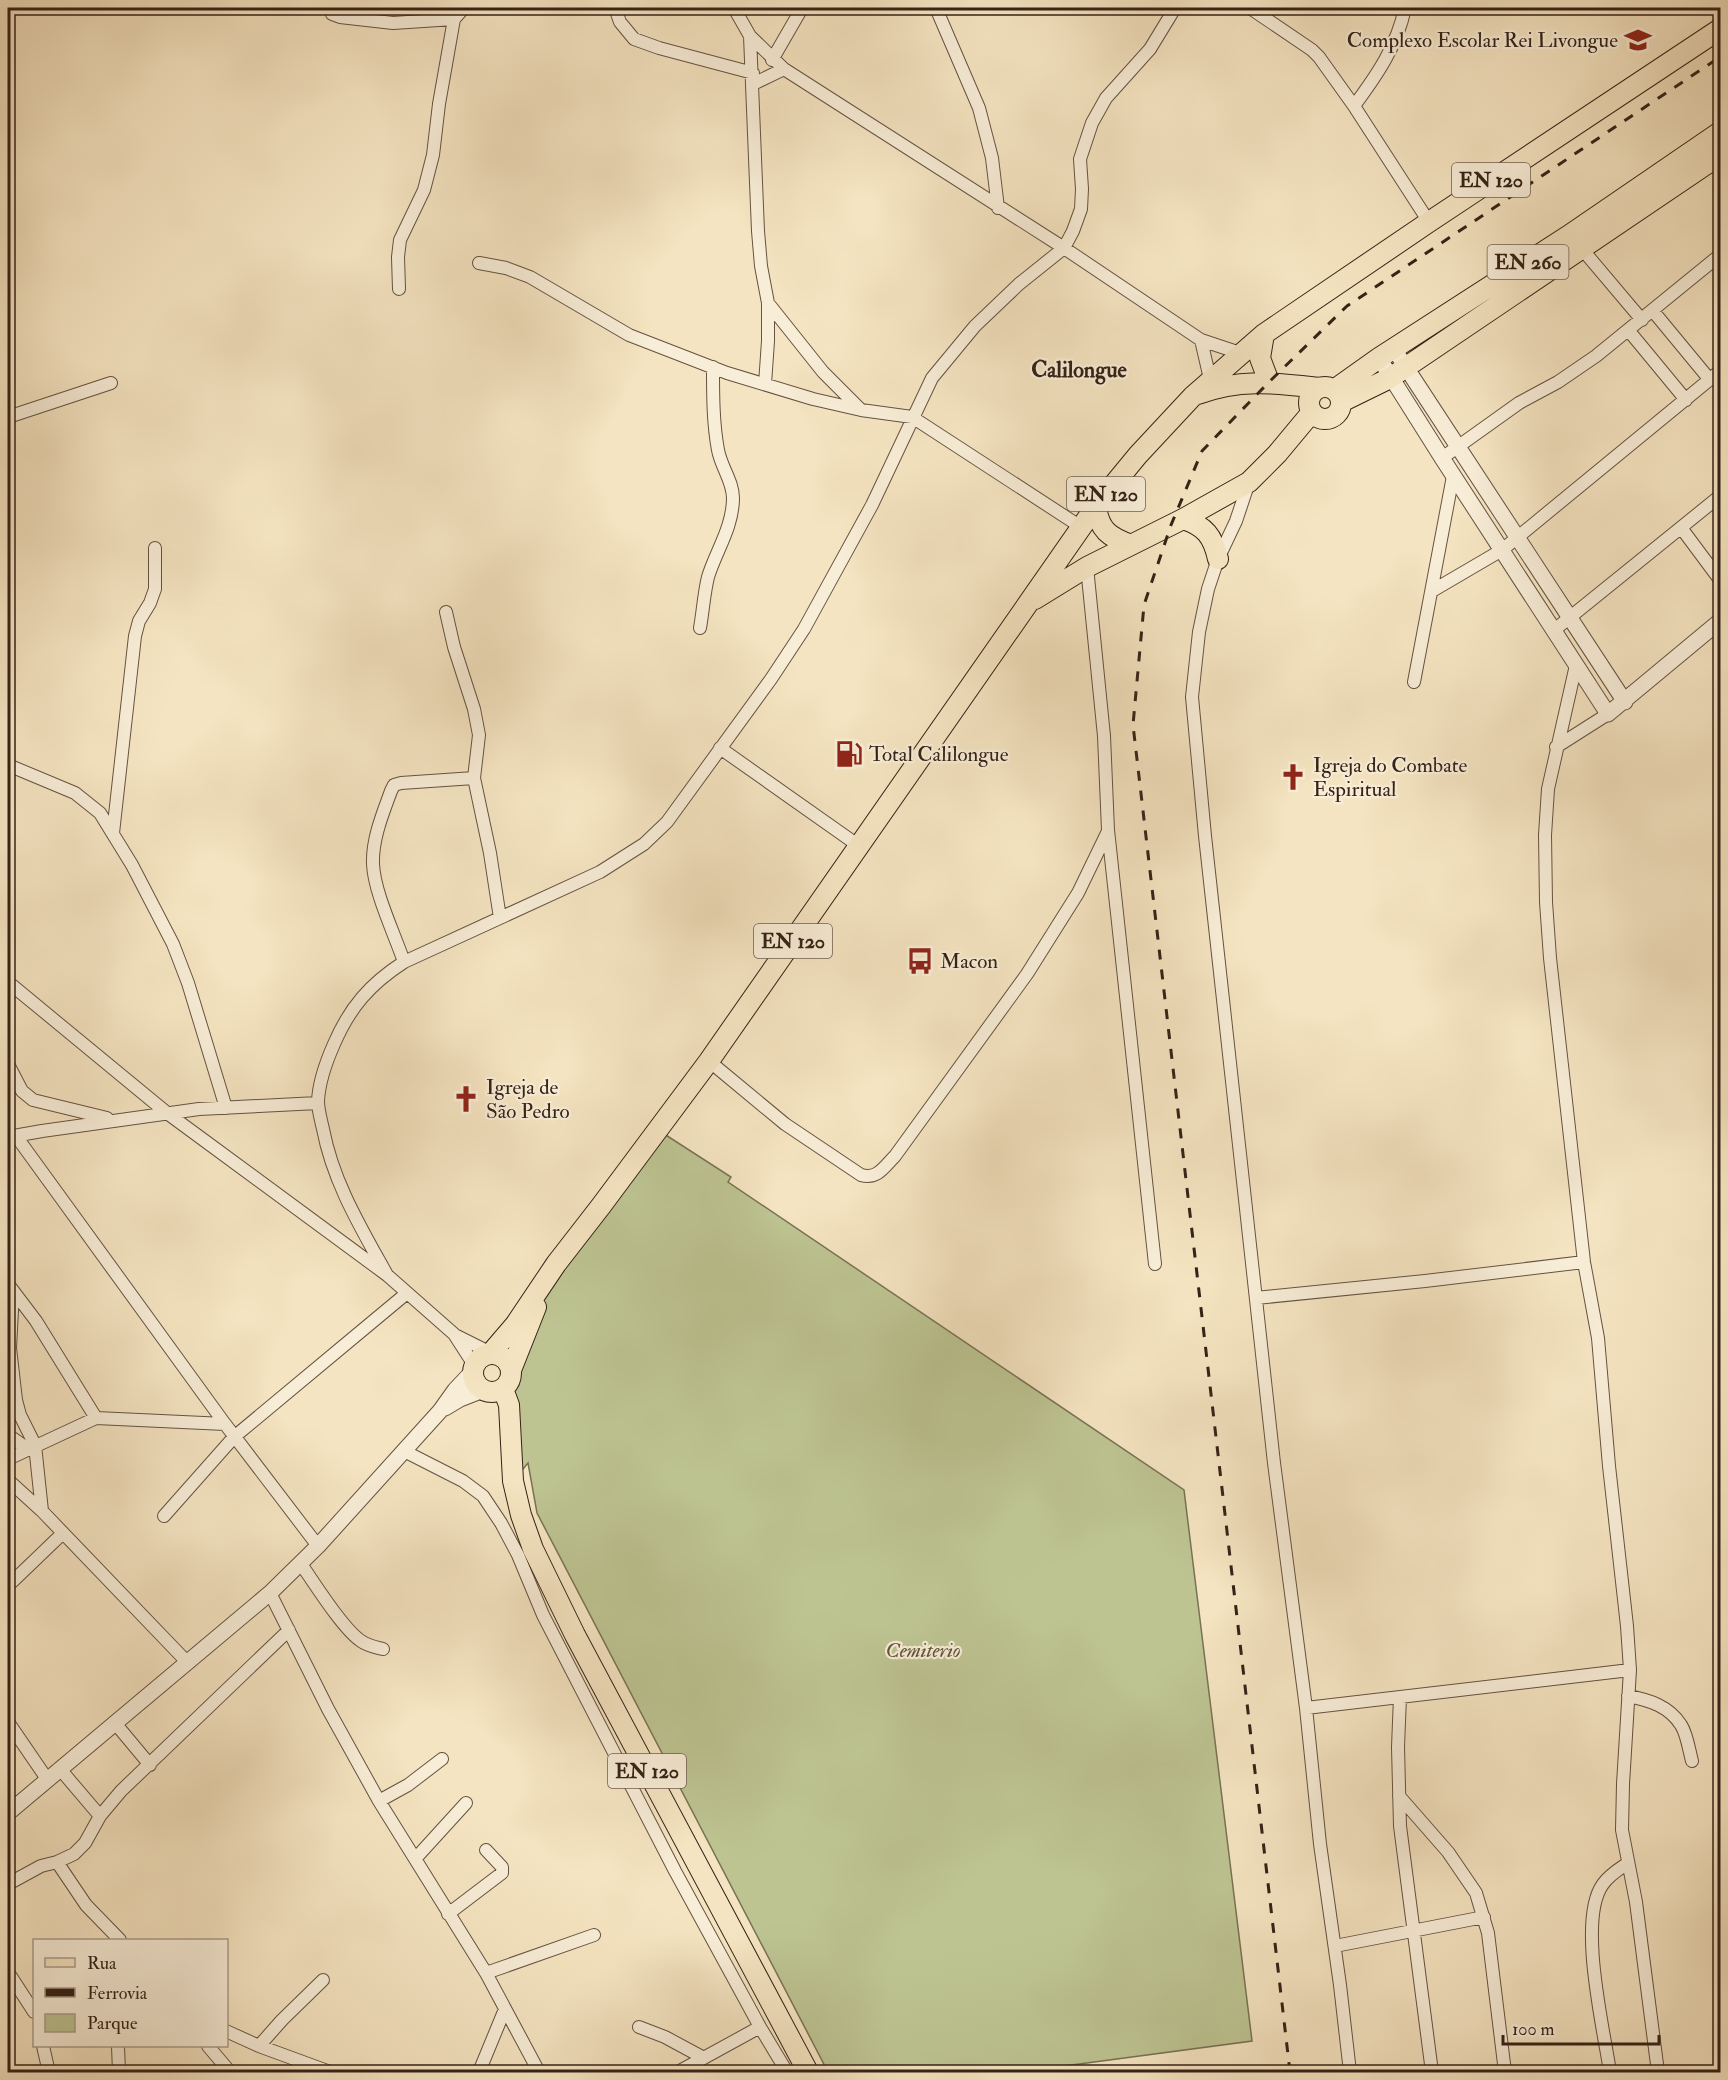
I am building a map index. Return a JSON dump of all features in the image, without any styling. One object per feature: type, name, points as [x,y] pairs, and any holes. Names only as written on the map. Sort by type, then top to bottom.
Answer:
[{"type":"main road","name":"EN 120","points":[[808,2073],[575,1635],[533,1549],[521,1515],[513,1481],[509,1406],[492,1390],[475,1382],[473,1368],[478,1359],[491,1353],[515,1325],[549,1274],[709,1061],[1081,527],[1138,455],[1210,379],[1264,334],[1720,29]]},
{"type":"main road","name":"EN 260","points":[[1332,393],[1387,353],[1582,249],[1720,132]]},
{"type":"main road","name":"EN 260","points":[[1332,393],[1398,372],[1487,300],[1661,182],[1720,155]]},
{"type":"main road","points":[[1264,334],[1260,358],[1269,382]]},
{"type":"main road","name":"EN 120","points":[[1193,396],[1222,386],[1269,382],[1332,393]]},
{"type":"main road","name":"EN 120","points":[[1030,602],[1087,567],[1183,519],[1249,482],[1277,454],[1312,412],[1310,398],[1312,394],[1332,393]]},
{"type":"main road","points":[[1312,412],[1320,419],[1330,419],[1339,412],[1332,393]]},
{"type":"main road","points":[[1096,506],[1100,525],[1107,533],[1131,545]]},
{"type":"main road","points":[[1183,519],[1197,524],[1206,531],[1213,541],[1218,559]]},
{"type":"main road","name":"EN 120","points":[[492,1390],[511,1377],[511,1370],[549,1274]]},
{"type":"main road","points":[[491,1353],[505,1358],[511,1370]]},
{"type":"street","points":[[330,8],[332,14],[340,17],[393,23],[454,19]]},
{"type":"street","points":[[399,289],[400,240],[424,190],[433,154],[454,19],[464,8]]},
{"type":"street","points":[[615,8],[620,22],[634,39],[753,79],[784,69]]},
{"type":"street","points":[[734,8],[750,36],[772,60],[784,69],[1064,248],[1201,340],[1240,353]]},
{"type":"street","points":[[772,60],[802,8]]},
{"type":"street","points":[[936,8],[979,108],[992,158],[998,207]]},
{"type":"street","points":[[387,1275],[357,1223],[339,1184],[326,1143],[318,1103],[324,1065],[340,1030],[360,999],[381,978],[404,962],[600,872],[644,844],[667,822],[771,679],[804,629],[872,505],[932,378],[975,326],[1019,284],[1064,248],[1081,209],[1080,159],[1092,123],[1106,98],[1150,49],[1175,8]]},
{"type":"street","points":[[1250,8],[1319,57],[1354,106],[1429,222]]},
{"type":"street","points":[[1354,106],[1380,72],[1392,51],[1405,8]]},
{"type":"street","points":[[750,36],[758,231],[768,303],[765,384]]},
{"type":"street","points":[[1582,249],[1642,320]]},
{"type":"street","points":[[1442,458],[1519,403],[1557,382],[1596,356],[1720,255]]},
{"type":"street","points":[[479,263],[506,268],[531,277],[629,335],[713,367],[813,399],[861,410],[912,417],[1081,527]]},
{"type":"street","points":[[768,303],[823,372],[861,410]]},
{"type":"street","points":[[1653,311],[1710,380]]},
{"type":"street","points":[[1629,331],[1686,400]]},
{"type":"street","points":[[1201,340],[1210,379]]},
{"type":"street","points":[[1387,353],[1453,476],[1608,714]]},
{"type":"street","points":[[700,627],[708,576],[729,522],[733,499],[732,487],[718,452],[713,367]]},
{"type":"street","points":[[1432,591],[1502,550],[1518,538],[1720,371]]},
{"type":"street","points":[[1398,372],[1458,447],[1625,702]]},
{"type":"street","points":[[8,417],[111,382]]},
{"type":"street","points":[[1414,682],[1453,476]]},
{"type":"street","points":[[1249,482],[1208,590],[1198,632],[1192,697],[1204,836],[1274,1463],[1350,2073]]},
{"type":"street","points":[[1553,631],[1572,618],[1720,496]]},
{"type":"street","points":[[1682,528],[1720,580]]},
{"type":"street","points":[[113,833],[135,636],[139,621],[155,589],[155,548]]},
{"type":"street","points":[[1087,567],[1104,736],[1108,830],[1155,1264]]},
{"type":"street","points":[[446,612],[454,647],[474,709],[479,735],[474,778],[490,853],[500,918]]},
{"type":"street","points":[[1556,747],[1625,702],[1720,621]]},
{"type":"street","points":[[1576,665],[1548,789],[1546,902],[1550,958],[1584,1262],[1598,1338],[1630,1670],[1622,1818],[1636,1902],[1658,2073]]},
{"type":"street","points":[[720,748],[859,846]]},
{"type":"street","points":[[8,765],[75,793],[100,813],[113,833],[173,944],[188,983],[226,1108]]},
{"type":"street","points":[[404,962],[381,898],[373,863],[377,832],[391,791],[394,785],[401,783],[474,778]]},
{"type":"street","points":[[709,1061],[785,1124],[861,1175],[868,1177],[876,1175],[895,1156],[1027,974],[1078,893],[1108,830]]},
{"type":"street","points":[[8,982],[167,1113],[387,1275],[454,1334],[465,1349],[473,1368],[440,1411],[301,1564],[270,1593],[8,1814]]},
{"type":"street","points":[[8,1064],[22,1091],[33,1100],[114,1120]]},
{"type":"street","points":[[318,1103],[167,1113],[12,1137],[234,1437],[318,1546]]},
{"type":"street","points":[[1256,1298],[1584,1262]]},
{"type":"street","points":[[10,1288],[36,1321],[96,1418]]},
{"type":"street","points":[[10,1288],[10,1348],[16,1400],[31,1447],[42,1511]]},
{"type":"street","points":[[164,1516],[234,1437],[407,1293]]},
{"type":"street","points":[[454,1334],[491,1353]]},
{"type":"street","points":[[440,1411],[459,1399],[492,1390]]},
{"type":"street","points":[[8,1460],[31,1447],[96,1418],[225,1424]]},
{"type":"street","points":[[8,1435],[31,1447]]},
{"type":"street","points":[[404,1452],[463,1481],[483,1496],[501,1523],[518,1555],[543,1615],[675,1871],[760,2027],[788,2073]]},
{"type":"street","points":[[8,1480],[42,1511],[187,1662]]},
{"type":"street","points":[[12,1582],[63,1533]]},
{"type":"street","points":[[301,1564],[359,1640],[383,1649]]},
{"type":"street","points":[[270,1593],[328,1709],[379,1802],[486,1973],[538,2073]]},
{"type":"street","points":[[8,1884],[18,1876],[40,1866],[57,1862],[74,1854],[85,1844],[100,1816],[121,1791],[289,1630]]},
{"type":"street","points":[[1306,1708],[1630,1670]]},
{"type":"street","points":[[1628,1696],[1646,1699],[1666,1709],[1682,1726],[1692,1761]]},
{"type":"street","points":[[1400,1697],[1398,1747],[1400,1826],[1432,2073]]},
{"type":"street","points":[[8,1722],[47,1779]]},
{"type":"street","points":[[115,1722],[150,1765]]},
{"type":"street","points":[[379,1802],[408,1785],[442,1759]]},
{"type":"street","points":[[60,1769],[100,1816]]},
{"type":"street","points":[[1399,1796],[1448,1852],[1476,1893],[1488,1933],[1505,2073]]},
{"type":"street","points":[[415,1859],[466,1803]]},
{"type":"street","points":[[448,1914],[502,1874],[502,1867],[486,1850]]},
{"type":"street","points":[[57,1862],[86,1905],[116,1938]]},
{"type":"street","points":[[1610,2073],[1591,1935],[1594,1904],[1602,1885],[1614,1872],[1628,1863]]},
{"type":"street","points":[[1335,1946],[1484,1917]]},
{"type":"street","points":[[486,1973],[594,1935]]},
{"type":"street","points":[[8,1971],[33,2010]]},
{"type":"street","points":[[259,2046],[323,1980]]},
{"type":"street","points":[[479,2073],[505,2009]]},
{"type":"street","points":[[639,2027],[665,2037],[704,2058]]},
{"type":"street","points":[[678,2073],[760,2027]]},
{"type":"street","points":[[228,2032],[330,2073]]},
{"type":"street","points":[[43,2047],[48,2068]]},
{"type":"street","points":[[118,2047],[119,2073]]},
{"type":"street","points":[[209,2047],[230,2073]]},
{"type":"green space","name":"Cemiterio","points":[[658,1130],[731,1177],[728,1182],[1184,1490],[1252,2041],[1019,2072],[828,2072],[537,1513],[528,1463],[513,1481],[508,1383],[535,1310]]},
{"type":"waterway","points":[[1720,1389],[1718,1418],[1720,1421]]},
{"type":"waterway","points":[[1720,1526],[1720,1534]]},
{"type":"railway","points":[[1290,2072],[1133,725],[1144,605],[1171,525],[1202,451],[1347,306],[1720,57]]},
{"type":"place","name":"Complexo Escolar Rei Livongue","points":[[1638,40]]},
{"type":"place","name":"Total Calilongue","points":[[849,754]]},
{"type":"place","name":"Igreja do Combate Espiritual","points":[[1293,777]]},
{"type":"place","name":"Macon","points":[[920,961]]},
{"type":"place","name":"Igreja de São Pedro","points":[[466,1099]]},
{"type":"district","name":"Calilongue","points":[[1079,369]]}]
